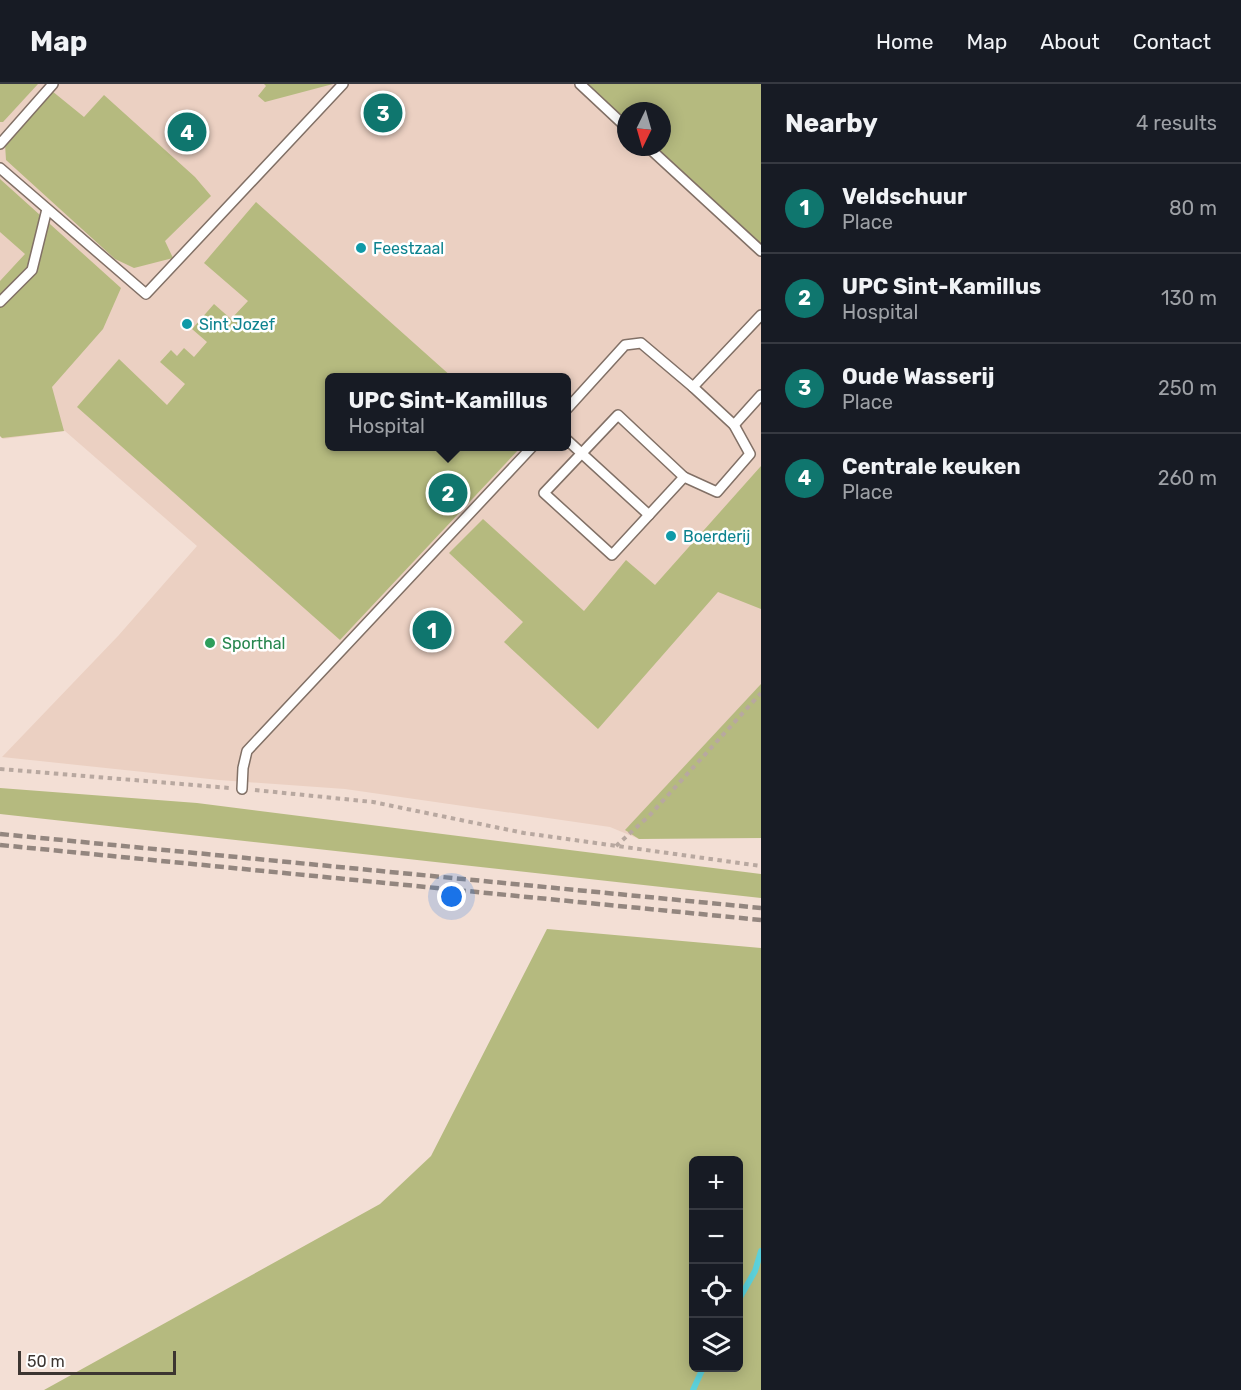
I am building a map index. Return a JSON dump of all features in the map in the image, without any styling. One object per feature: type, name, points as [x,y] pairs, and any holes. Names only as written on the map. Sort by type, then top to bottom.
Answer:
[{"type":"lane","points":[[0,144],[53,84]]},
{"type":"lane","points":[[0,168],[146,294],[343,84]]},
{"type":"lane","points":[[580,84],[617,119]]},
{"type":"lane","points":[[658,156],[761,251]]},
{"type":"lane","points":[[0,302],[32,270],[47,209]]},
{"type":"lane","points":[[693,387],[761,315]]},
{"type":"lane","points":[[571,406],[625,345],[641,343],[734,425],[750,454],[717,492],[684,477],[618,415],[544,493],[612,555],[684,477]]},
{"type":"lane","points":[[734,425],[761,395]]},
{"type":"lane","points":[[571,443],[649,515]]},
{"type":"lane","points":[[242,789],[247,751],[529,451]]},
{"type":"path","points":[[616,846],[648,816],[761,693]]},
{"type":"path","points":[[0,769],[373,802],[524,833],[761,866]]},
{"type":"shaded area","points":[[0,84],[591,84],[617,109],[617,156],[667,156],[761,245],[761,719],[639,839],[610,827],[345,789],[219,780],[2,757],[118,636],[197,546],[65,431],[3,439],[0,436]]},
{"type":"green space","points":[[0,84],[38,84],[3,122],[0,122]]},
{"type":"green space","points":[[264,84],[333,84],[265,102],[258,96],[266,86]]},
{"type":"green space","points":[[587,84],[761,84],[761,248],[663,156],[671,156],[671,102],[617,102],[617,112]]},
{"type":"green space","points":[[52,91],[84,117],[104,95],[195,177],[211,196],[165,241],[173,258],[134,268],[115,259],[6,160],[5,144]]},
{"type":"green space","points":[[0,179],[121,288],[103,329],[52,387],[64,431],[2,438],[0,436],[0,281],[25,254],[0,232]]},
{"type":"green space","points":[[256,202],[448,373],[325,373],[325,451],[517,451],[340,640],[77,407],[119,359],[167,405],[185,384],[160,362],[171,350],[177,356],[184,348],[194,357],[207,342],[192,329],[214,304],[231,319],[248,301],[204,263]]},
{"type":"green space","points":[[761,466],[761,609],[718,592],[598,729],[504,642],[523,622],[449,553],[483,519],[584,611],[626,560],[655,585]]},
{"type":"green space","points":[[761,684],[761,838],[639,839],[625,830]]},
{"type":"green space","points":[[0,788],[197,803],[761,874],[761,898],[0,814]]},
{"type":"green space","points":[[547,929],[761,948],[761,1390],[44,1390],[380,1204],[431,1156]]},
{"type":"waterway","points":[[743,1292],[755,1271],[761,1251]]},
{"type":"waterway","points":[[693,1390],[701,1372]]},
{"type":"railway","points":[[0,834],[761,908]]},
{"type":"railway","points":[[0,845],[761,920]]},
{"type":"place","name":"Oude Wasserij","points":[[383,113]]},
{"type":"place","name":"Centrale keuken","points":[[187,132]]},
{"type":"place","name":"Feestzaal","points":[[361,248]]},
{"type":"place","name":"Sint Jozef","points":[[187,324]]},
{"type":"place","name":"UPC Sint-Kamillus","points":[[448,493]]},
{"type":"place","name":"Boerderij","points":[[671,536]]},
{"type":"place","name":"Veldschuur","points":[[432,630]]},
{"type":"place","name":"Sporthal","points":[[210,643]]}]
